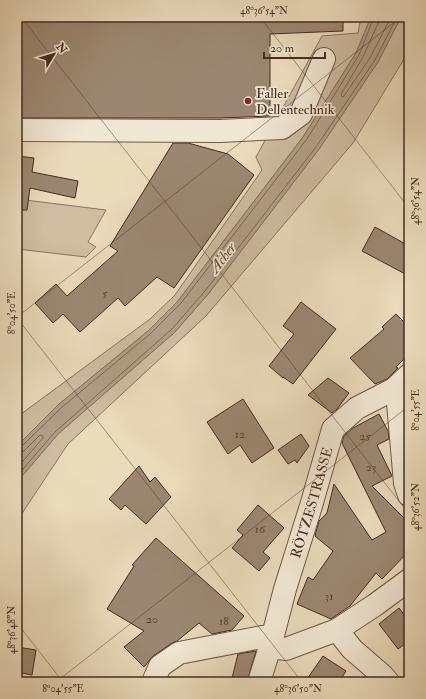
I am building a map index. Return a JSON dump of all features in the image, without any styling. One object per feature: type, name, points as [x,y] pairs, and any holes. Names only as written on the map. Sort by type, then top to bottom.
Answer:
[{"type":"street","points":[[17,130],[220,131],[282,128],[301,114],[324,59]]},
{"type":"street","name":"RÖTZESTRASSE","points":[[401,382],[398,402],[405,483],[409,495]]},
{"type":"street","name":"RÖTZESTRASSE","points":[[259,682],[271,642],[284,589],[312,506],[333,429],[357,408],[401,382]]},
{"type":"street","points":[[153,682],[160,666],[179,653],[262,637],[286,649],[337,630],[409,580]]},
{"type":"street","points":[[337,630],[352,649],[388,682]]},
{"type":"shaded area","points":[[361,17],[371,17],[356,53],[303,137],[178,301],[148,331],[58,405],[17,446],[17,417],[150,319],[175,295],[262,170],[256,157],[322,36],[358,33]]},
{"type":"shaded area","points":[[401,17],[409,17],[409,51],[353,143],[206,316],[68,444],[17,521],[17,482],[58,434],[175,332],[209,293],[319,149],[378,62]]},
{"type":"shaded area","points":[[17,199],[106,210],[88,242],[96,247],[86,257],[17,249]]},
{"type":"water","name":"Acher","points":[[371,17],[401,17],[378,62],[319,149],[209,293],[175,332],[58,434],[17,482],[17,446],[58,405],[148,331],[178,301],[303,137],[356,53]]},
{"type":"building","points":[[17,17],[343,17],[343,31],[270,34],[270,116],[219,118],[17,118]]},
{"type":"building","points":[[173,143],[188,143],[228,154],[254,175],[174,288],[157,277],[125,306],[118,298],[80,332],[63,314],[53,323],[35,303],[56,284],[67,296],[118,251],[110,246]]},
{"type":"building","points":[[17,156],[34,158],[32,172],[78,181],[75,198],[30,188],[27,210],[17,210]]},
{"type":"building","points":[[375,227],[409,246],[409,276],[362,251]]},
{"type":"building","points":[[301,302],[336,329],[293,384],[269,366],[294,334],[283,326]]},
{"type":"building","points":[[396,314],[409,327],[409,354],[387,379],[375,384],[350,358],[384,329],[382,327]]},
{"type":"building","points":[[328,378],[349,393],[337,409],[332,413],[308,395]]},
{"type":"building","points":[[243,399],[274,448],[252,463],[240,445],[228,454],[207,422]]},
{"type":"building","points":[[379,414],[388,431],[389,439],[377,445],[392,476],[372,486],[409,523],[409,551],[382,579],[376,573],[350,606],[331,619],[297,604],[308,577],[313,580],[333,551],[315,536],[319,521],[327,513],[334,484],[372,540],[386,532],[342,443],[344,436],[353,428]]},
{"type":"building","points":[[301,434],[309,446],[297,463],[295,460],[288,464],[278,450]]},
{"type":"building","points":[[139,466],[150,482],[155,477],[171,497],[146,524],[125,505],[121,510],[109,499]]},
{"type":"building","points":[[258,505],[284,528],[263,552],[270,558],[259,571],[232,548],[243,535],[237,530]]},
{"type":"building","points":[[156,538],[244,616],[232,630],[212,634],[199,623],[177,641],[153,656],[144,667],[124,647],[144,631],[107,609],[134,566],[132,565]]},
{"type":"building","points":[[399,608],[409,621],[409,641],[398,649],[379,624]]},
{"type":"building","points":[[17,647],[36,650],[32,675],[17,672]]},
{"type":"building","points":[[256,651],[247,682],[231,682],[238,654]]},
{"type":"building","points":[[323,656],[346,671],[339,682],[305,682]]},
{"type":"place","name":"Faller Dellentechnik","points":[[248,101]]}]
